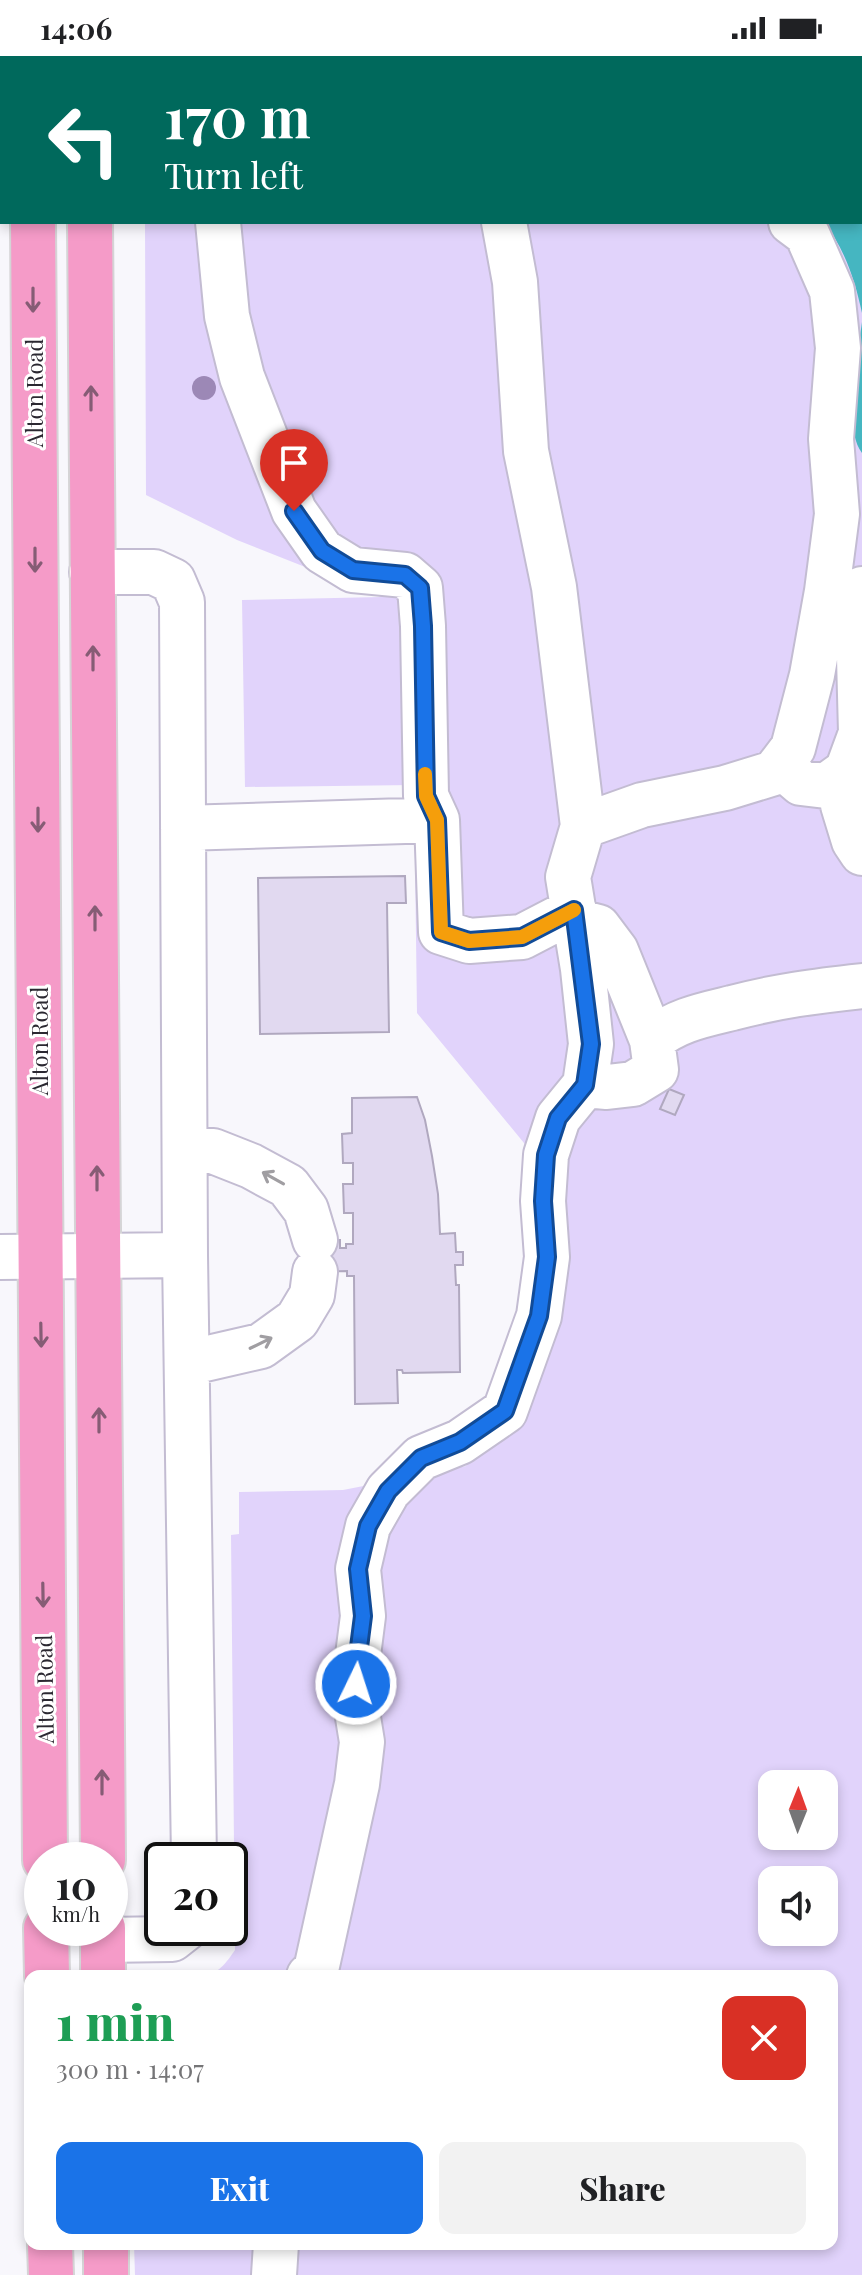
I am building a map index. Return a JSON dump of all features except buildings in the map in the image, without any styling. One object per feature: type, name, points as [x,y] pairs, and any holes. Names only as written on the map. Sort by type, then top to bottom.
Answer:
[{"type":"highway","name":"Alton Road","points":[[33,224],[20,1257],[44,1842]]},
{"type":"highway","points":[[90,224],[103,1842]]},
{"type":"highway","points":[[46,1946],[47,1970]]},
{"type":"highway","points":[[50,2250],[51,2275]]},
{"type":"highway","points":[[106,2250],[106,2275]]},
{"type":"street","points":[[218,224],[227,316],[242,377],[294,511],[322,551],[353,570],[405,575],[420,588],[426,796],[437,820],[441,932],[469,941],[522,937],[574,916],[598,927],[616,951],[652,1040],[656,1070],[633,1084],[607,1087],[585,1085]]},
{"type":"street","points":[[316,1970],[354,1796],[362,1742],[356,1705],[363,1616],[358,1569],[368,1526],[388,1491],[421,1458],[460,1442],[505,1411],[539,1316],[547,1257],[543,1201],[546,1155],[558,1118],[585,1085],[591,1044],[568,877],[583,826],[554,587],[526,451],[515,282],[504,224]]},
{"type":"street","points":[[583,826],[642,805],[725,788],[774,773],[793,748],[812,675],[837,514],[831,439],[838,348],[832,291],[807,234],[794,224]]},
{"type":"street","points":[[92,572],[154,572],[173,581],[182,602],[185,1255],[194,1842]]},
{"type":"street","points":[[862,589],[858,619],[861,733],[847,771],[843,805],[854,841],[862,853]]},
{"type":"street","points":[[780,765],[801,783],[826,786],[847,771]]},
{"type":"street","points":[[183,828],[437,820]]},
{"type":"street","points":[[652,1040],[668,1027],[700,1016],[788,994],[862,986]]},
{"type":"street","points":[[185,1150],[213,1151],[251,1166],[288,1186],[306,1210],[315,1256],[312,1295],[297,1320],[261,1346],[187,1363]]},
{"type":"street","points":[[20,1257],[185,1255]]},
{"type":"street","points":[[103,1948],[144,1943]]},
{"type":"street","points":[[274,2275],[276,2250]]},
{"type":"shaded area","points":[[145,224],[862,224],[862,2275],[135,2275],[134,2250],[838,2250],[838,1970],[218,1970],[235,1946],[248,1946],[248,1842],[234,1842],[231,1535],[239,1534],[239,1492],[343,1490],[466,1466],[530,1306],[533,1154],[417,1013],[414,785],[245,787],[242,600],[381,597],[237,540],[146,495]]},
{"type":"water","points":[[825,224],[862,224],[862,313],[856,289],[838,243]]},
{"type":"water","points":[[862,322],[862,453],[856,441],[852,409]]},
{"type":"slow traffic","points":[[425,774],[426,796],[437,820],[441,932],[469,941],[522,937],[574,910]]},
{"type":"route","points":[[294,511],[322,551],[353,570],[405,575],[420,588],[426,796],[437,820],[441,932],[469,941],[522,937],[574,910],[591,1044],[585,1085],[558,1118],[546,1155],[543,1201],[547,1257],[539,1316],[520,1373],[505,1411],[460,1442],[421,1458],[388,1491],[368,1526],[358,1569],[363,1616],[356,1684]]}]
